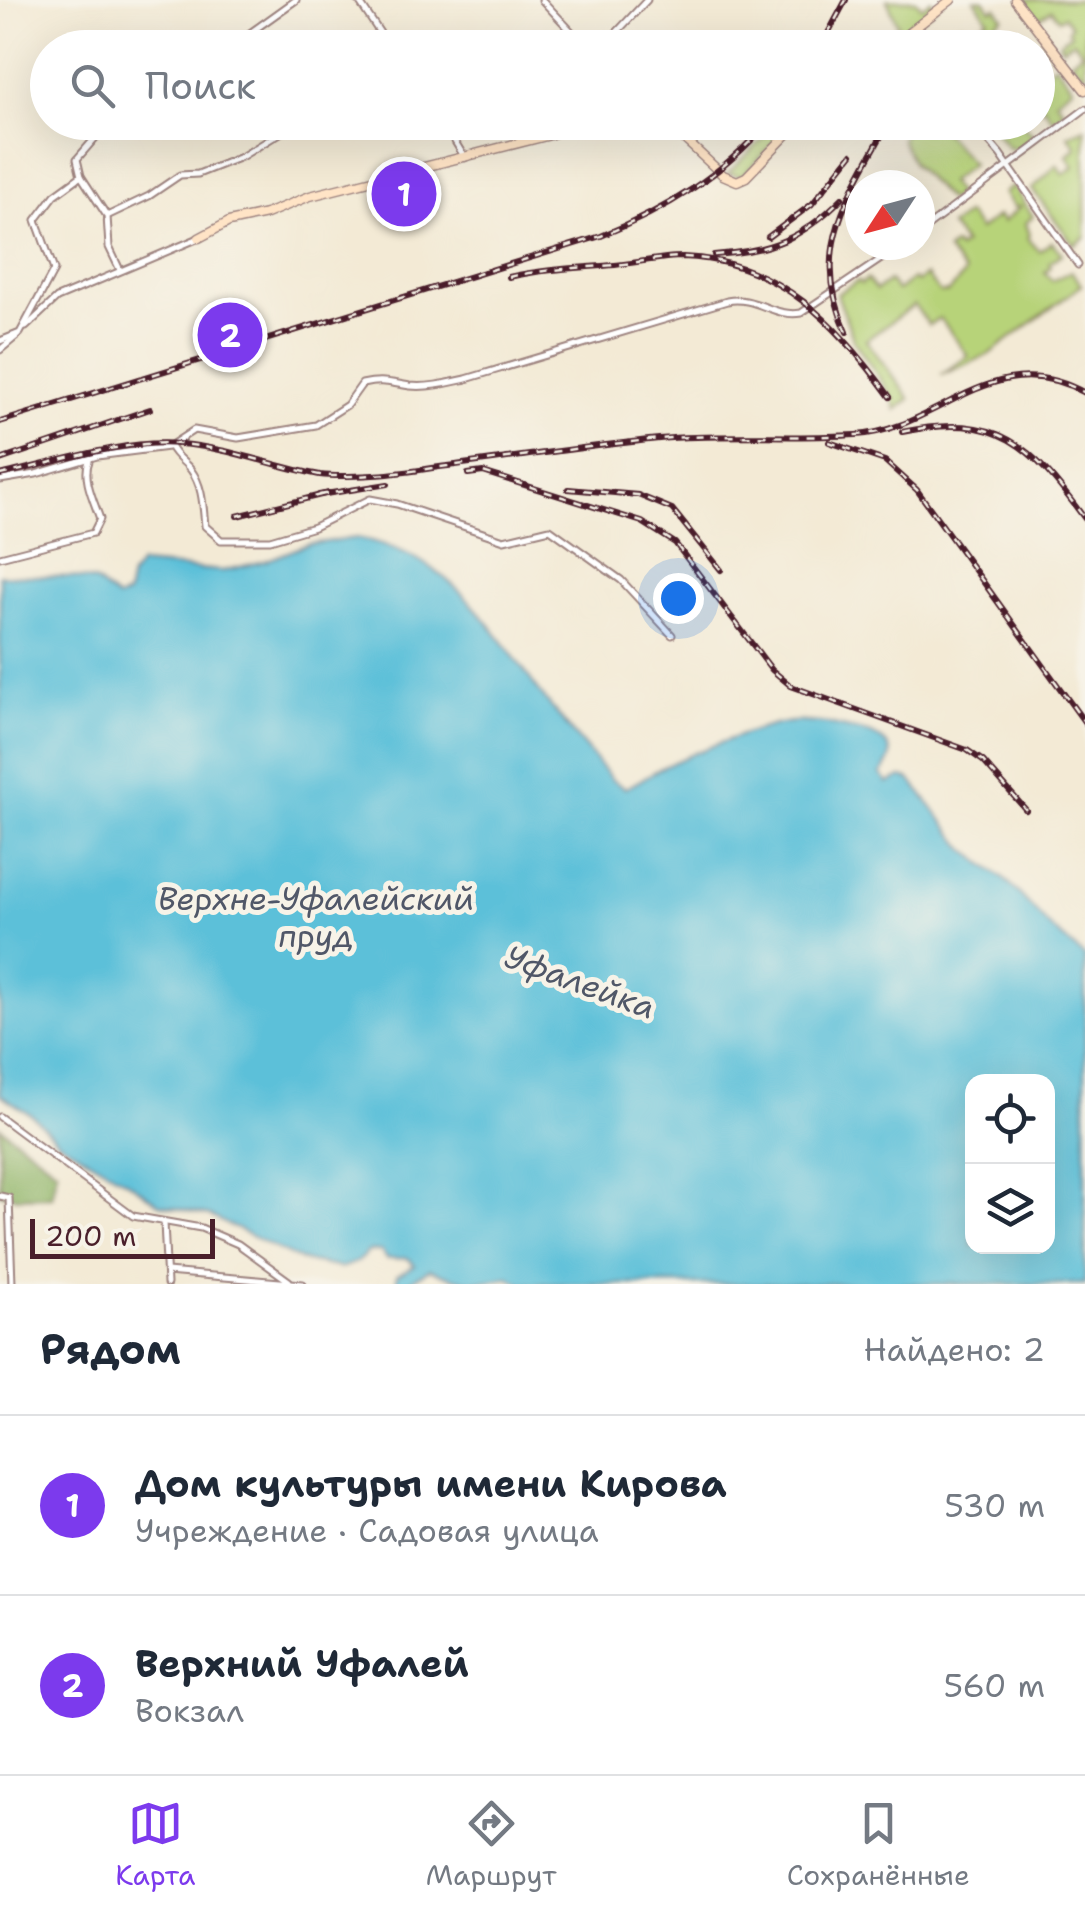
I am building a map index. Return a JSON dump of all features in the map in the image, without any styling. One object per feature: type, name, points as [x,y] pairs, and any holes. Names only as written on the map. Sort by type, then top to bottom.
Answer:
[{"type":"street","points":[[254,30],[296,0]]},
{"type":"street","points":[[358,0],[378,30]]},
{"type":"street","points":[[542,0],[570,30]]},
{"type":"street","points":[[619,30],[647,0]]},
{"type":"street","points":[[912,30],[952,0]]},
{"type":"street","points":[[1015,0],[1038,30]]},
{"type":"street","points":[[1055,51],[1085,90]]},
{"type":"street","points":[[1055,132],[1085,110]]},
{"type":"street","points":[[93,140],[76,159],[82,176],[108,216],[109,247],[120,270]]},
{"type":"street","points":[[108,216],[180,174],[198,174],[241,157],[269,140]]},
{"type":"street","points":[[454,140],[465,158]]},
{"type":"street","points":[[0,350],[57,298],[229,222],[266,214],[310,196],[526,140]]},
{"type":"street","points":[[685,140],[723,175],[737,181],[746,177],[782,140]]},
{"type":"street","points":[[987,140],[1078,265]]},
{"type":"street","points":[[935,221],[1045,140]]},
{"type":"street","points":[[0,341],[20,333],[54,270],[36,220],[55,194],[82,176]]},
{"type":"street","points":[[0,480],[131,450],[170,446],[194,430],[238,438],[316,425],[347,405],[362,384],[386,380],[426,386],[466,379],[727,300],[750,299],[792,315],[880,260]]},
{"type":"street","points":[[170,446],[192,471],[201,492],[205,526],[221,540],[270,540],[314,527],[370,500],[396,504],[504,540],[550,529],[621,580],[672,635]]},
{"type":"street","points":[[0,557],[93,533],[100,519],[87,479],[89,460]]},
{"type":"street","points":[[0,1117],[133,1216],[201,1228],[238,1244],[289,1281]]},
{"type":"street","points":[[0,1196],[9,1198],[12,1284]]},
{"type":"street","points":[[164,1222],[167,1284]]},
{"type":"street","points":[[167,1272],[302,1284]]},
{"type":"green space","points":[[887,0],[916,0],[922,7],[931,0],[936,7],[906,30],[892,30],[898,25]]},
{"type":"green space","points":[[975,0],[984,0],[991,10],[996,7],[1003,17],[991,26],[1002,30],[974,30],[988,19]]},
{"type":"green space","points":[[1022,0],[1085,0],[1085,77],[1071,60],[1082,52],[1074,41],[1062,48],[1059,43],[1071,34],[1064,16],[1059,19],[1051,10],[1037,17]]},
{"type":"green space","points":[[961,24],[974,30],[953,30]]},
{"type":"green space","points":[[1055,64],[1073,87],[1056,100],[1064,111],[1055,118]]},
{"type":"green space","points":[[1085,128],[1085,237],[1074,245],[1032,189],[1057,165],[1064,174],[1074,167],[1067,156],[1077,147],[1068,135]]},
{"type":"green space","points":[[762,140],[777,140],[742,176],[728,173]]},
{"type":"green space","points":[[901,140],[951,140],[972,164],[949,182],[958,194],[949,201],[935,187],[935,170],[919,170]]},
{"type":"green space","points":[[1002,140],[1031,140],[1016,151],[1013,147],[1009,149]]},
{"type":"green space","points":[[1013,186],[1033,216],[1026,223],[1028,238],[1039,251],[1052,242],[1062,254],[1049,263],[1051,267],[1045,272],[1052,281],[1071,271],[1082,285],[988,355],[941,375],[968,356],[940,318],[929,325],[914,305],[866,340],[910,399],[896,410],[892,397],[854,341],[837,294],[867,279],[876,290],[889,281],[897,291],[926,275],[940,293],[949,292],[965,273],[947,251],[964,244],[950,226],[967,214],[979,230],[998,216],[1003,222],[1020,207],[1014,207],[1004,193]]},
{"type":"green space","points":[[0,1127],[57,1170],[52,1196],[16,1197],[0,1193]]},
{"type":"water","name":"Верхне-Уфалейский пруд","points":[[357,538],[389,546],[417,559],[441,575],[483,616],[612,780],[625,788],[688,756],[779,724],[826,724],[866,732],[883,741],[890,754],[881,774],[888,783],[902,777],[910,779],[967,851],[1010,884],[1085,957],[1085,1284],[521,1284],[509,1277],[460,1280],[430,1269],[406,1284],[397,1284],[397,1275],[415,1265],[408,1258],[387,1259],[381,1251],[369,1251],[357,1262],[341,1268],[300,1260],[210,1216],[159,1204],[58,1141],[33,1116],[0,1094],[0,575],[73,577],[96,582],[117,599],[127,595],[131,576],[140,564],[223,571],[265,561],[309,544]]},
{"type":"railway","points":[[830,30],[846,0]]},
{"type":"railway","points":[[0,422],[601,236],[691,190],[751,140]]},
{"type":"railway","points":[[847,332],[836,302],[833,249],[848,198],[879,140]]},
{"type":"railway","points":[[768,237],[812,204],[852,154]]},
{"type":"railway","points":[[714,255],[752,250],[784,240],[813,224],[842,198]]},
{"type":"railway","points":[[509,277],[683,257],[749,270],[777,284],[827,322],[890,397]]},
{"type":"railway","points":[[0,475],[112,448],[158,443],[215,449],[320,475],[382,474],[659,439],[856,435],[886,430],[968,393],[1022,377],[1052,380],[1085,393]]},
{"type":"railway","points":[[0,460],[150,409]]},
{"type":"railway","points":[[902,432],[964,426],[1009,440],[1047,471],[1085,519]]},
{"type":"railway","points":[[829,442],[885,461],[917,490],[1085,723]]},
{"type":"railway","points":[[468,474],[483,472],[642,522],[675,543],[772,670],[791,686],[967,750],[983,761],[1026,810]]},
{"type":"railway","points":[[319,495],[388,484]]},
{"type":"railway","points":[[568,489],[638,495],[672,509],[721,570]]},
{"type":"railway","points":[[237,516],[329,493]]},
{"type":"place","name":"Дом культуры имени Кирова","points":[[404,194]]},
{"type":"place","name":"Верхний Уфалей","points":[[230,335]]},
{"type":"water label","name":"Уфалейка","points":[[580,982]]}]
